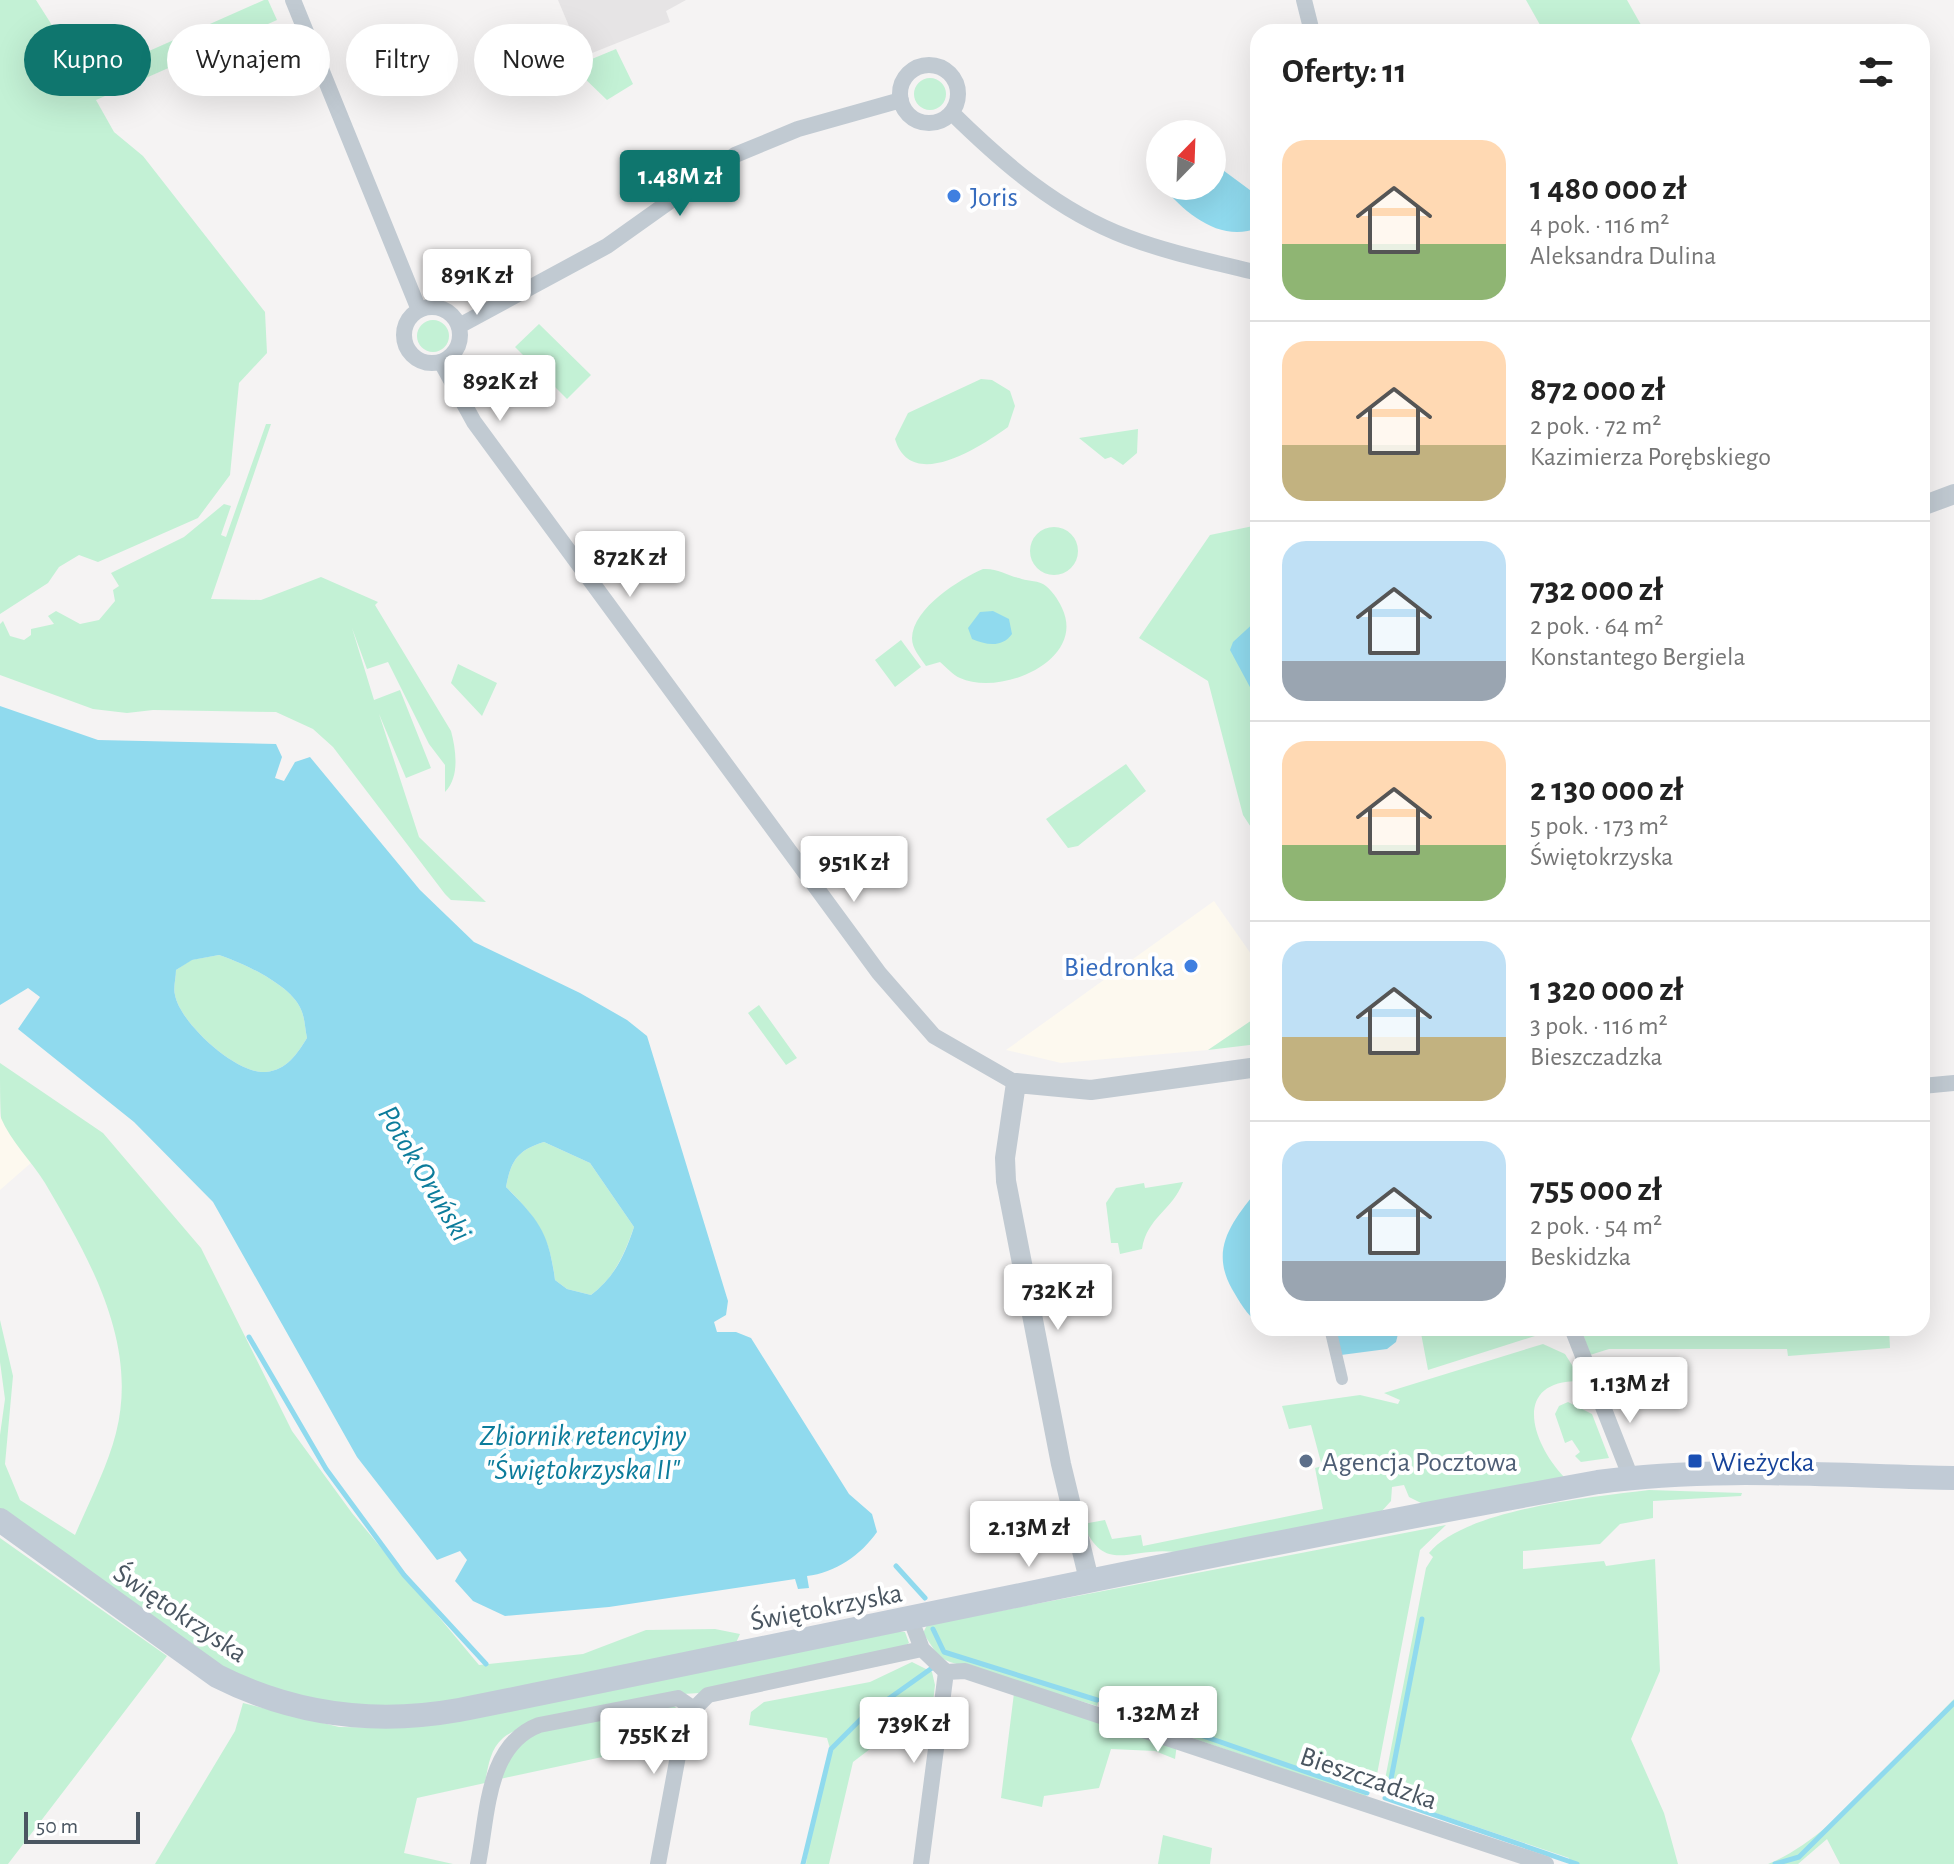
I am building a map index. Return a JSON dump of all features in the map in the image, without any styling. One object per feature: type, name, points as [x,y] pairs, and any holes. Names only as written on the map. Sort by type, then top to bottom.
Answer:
[{"type":"main road","name":"Świętokrzyska","points":[[0,1520],[217,1676],[276,1702],[325,1713],[367,1717],[429,1715],[911,1620],[1089,1580],[1631,1478],[1954,1478]]},
{"type":"street","points":[[293,0],[384,216],[419,310]]},
{"type":"street","points":[[1304,0],[1310,24]]},
{"type":"street","points":[[927,65],[938,66],[956,81],[959,92],[952,113],[929,124],[916,121],[906,112],[901,100],[902,82],[907,74],[927,65]]},
{"type":"street","points":[[459,326],[607,246],[735,155],[798,129],[901,100]]},
{"type":"street","points":[[952,113],[1030,184],[1083,217],[1150,245],[1250,271]]},
{"type":"street","points":[[438,308],[454,317],[459,326],[455,352],[441,362],[419,360],[405,343],[405,328],[419,310],[438,308]]},
{"type":"street","points":[[441,362],[474,422],[879,973],[934,1036],[1016,1083],[1091,1090],[1250,1068]]},
{"type":"street","points":[[1930,503],[1954,494]]},
{"type":"street","points":[[1016,1083],[1005,1158],[1006,1181],[1061,1464],[1089,1580]]},
{"type":"street","points":[[1930,1085],[1954,1083]]},
{"type":"street","points":[[1332,1336],[1342,1379]]},
{"type":"street","points":[[1575,1336],[1631,1478]]},
{"type":"street","points":[[911,1620],[922,1649],[946,1672],[921,1864]]},
{"type":"street","points":[[658,1864],[685,1718],[708,1695],[922,1649]]},
{"type":"street","name":"Bieszczadzka","points":[[946,1672],[965,1671],[1102,1714],[1546,1864]]},
{"type":"street","points":[[478,1864],[498,1760],[521,1732],[539,1725],[678,1698],[694,1709]]},
{"type":"shaded area","points":[[558,0],[686,0],[666,11],[670,22],[593,53],[593,24],[568,24]]},
{"type":"shaded area","points":[[1214,901],[1250,953],[1250,1021],[1208,1050],[1061,1063],[1006,1050]]},
{"type":"shaded area","points":[[0,1116],[32,1162],[0,1190]]},
{"type":"green space","points":[[0,0],[36,0],[51,24],[24,24],[24,96],[105,96],[96,100],[114,132],[143,156],[265,312],[267,353],[239,383],[230,475],[198,518],[98,562],[79,555],[59,567],[48,583],[0,614]]},
{"type":"green space","points":[[264,0],[268,0],[277,20],[268,24],[210,24]]},
{"type":"green space","points":[[1526,0],[1627,0],[1640,24],[1540,24]]},
{"type":"green space","points":[[167,43],[167,69],[151,76],[151,50]]},
{"type":"green space","points":[[616,49],[633,84],[607,100],[593,87],[593,59]]},
{"type":"green space","points":[[930,78],[941,83],[946,94],[941,105],[930,110],[919,105],[914,94],[919,83]]},
{"type":"green space","points":[[433,320],[444,325],[449,336],[444,347],[433,352],[422,347],[417,336],[422,325]]},
{"type":"green space","points":[[539,324],[591,375],[567,399],[515,347]]},
{"type":"green space","points":[[981,379],[992,380],[1010,391],[1015,406],[1008,427],[947,461],[930,464],[915,462],[903,455],[895,439],[908,413]]},
{"type":"green space","points":[[266,424],[271,424],[211,599],[261,600],[321,577],[378,602],[375,605],[451,731],[454,746],[455,771],[445,792],[445,765],[429,744],[388,662],[367,669],[352,628],[374,700],[400,690],[431,768],[406,778],[379,714],[419,837],[486,902],[451,900],[445,894],[333,747],[313,729],[276,712],[153,710],[127,713],[93,709],[0,675],[0,624],[3,621],[10,636],[24,640],[31,635],[31,629],[54,624],[48,616],[56,611],[80,624],[99,620],[115,601],[113,590],[119,586],[111,573],[184,537],[224,504],[231,506],[221,535],[226,537]]},
{"type":"green space","points":[[1138,429],[1137,453],[1123,465],[1111,457],[1105,459],[1079,438]]},
{"type":"green space","points":[[1054,527],[1063,528],[1071,534],[1077,542],[1077,560],[1071,568],[1063,574],[1054,575],[1045,574],[1037,568],[1031,560],[1030,551],[1031,542],[1037,534],[1045,528]]},
{"type":"green space","points":[[1250,527],[1250,826],[1243,815],[1208,681],[1139,638],[1210,535]]},
{"type":"green space","points":[[983,569],[1043,584],[1062,608],[1066,627],[1062,644],[1052,658],[1036,670],[1017,678],[977,683],[960,678],[940,662],[926,666],[912,642],[914,627],[929,606],[951,587]]},
{"type":"green space","points":[[901,640],[921,667],[895,687],[875,660]]},
{"type":"green space","points":[[458,664],[497,683],[482,716],[451,683]]},
{"type":"green space","points":[[1126,764],[1146,791],[1078,846],[1068,848],[1046,819]]},
{"type":"green space","points":[[219,955],[266,977],[297,1002],[307,1038],[286,1065],[266,1072],[240,1065],[198,1032],[179,1006],[174,992],[176,970],[191,960]]},
{"type":"green space","points":[[759,1005],[797,1058],[786,1065],[748,1013]]},
{"type":"green space","points":[[1250,1021],[1250,1045],[1208,1050]]},
{"type":"green space","points":[[0,1063],[103,1133],[201,1248],[292,1431],[352,1513],[479,1665],[583,1654],[646,1630],[715,1629],[740,1634],[735,1645],[425,1707],[361,1707],[294,1696],[242,1679],[190,1647],[0,1509],[0,1435],[5,1399],[0,1362],[0,1320],[13,1376],[5,1464],[20,1500],[75,1535],[103,1472],[116,1433],[121,1399],[121,1367],[106,1302],[93,1271],[45,1183],[1,1118]]},
{"type":"green space","points":[[544,1142],[590,1163],[634,1227],[618,1265],[591,1295],[567,1289],[555,1280],[550,1251],[540,1229],[506,1187],[517,1157]]},
{"type":"green space","points":[[1183,1182],[1179,1192],[1149,1229],[1142,1249],[1120,1254],[1118,1243],[1111,1243],[1106,1203],[1116,1188],[1144,1183],[1145,1188]]},
{"type":"green space","points":[[1422,1336],[1535,1336],[1428,1370]]},
{"type":"green space","points":[[1584,1336],[1889,1336],[1890,1348],[1788,1356],[1787,1349],[1609,1349],[1590,1355]]},
{"type":"green space","points":[[1543,1344],[1565,1354],[1582,1381],[1559,1383],[1545,1390],[1536,1401],[1536,1431],[1552,1463],[1564,1477],[1423,1504],[1409,1497],[1404,1485],[1392,1487],[1391,1501],[1381,1512],[1176,1552],[1110,1554],[1091,1540],[1083,1524],[1105,1520],[1112,1539],[1141,1535],[1143,1546],[1323,1509],[1315,1468],[1322,1466],[1311,1425],[1289,1429],[1282,1406],[1360,1395],[1398,1404],[1400,1400],[1384,1393]]},
{"type":"green space","points":[[1568,1402],[1592,1414],[1609,1458],[1581,1462],[1575,1456],[1580,1452],[1572,1440],[1565,1443],[1555,1414],[1559,1406]]},
{"type":"green space","points":[[1649,1490],[1742,1493],[1741,1496],[1653,1501],[1653,1518],[1620,1524],[1600,1544],[1523,1551],[1523,1569],[1604,1561],[1606,1566],[1655,1559],[1660,1671],[1631,1739],[1664,1813],[1678,1864],[1570,1864],[1569,1858],[1382,1795],[1426,1568],[1433,1557],[1429,1553],[1446,1538],[1500,1516],[1564,1501]]},
{"type":"green space","points":[[1446,1525],[1420,1550],[1374,1790],[1370,1790],[1365,1797],[1110,1710],[1114,1691],[1102,1687],[1097,1706],[950,1662],[939,1657],[923,1633],[927,1625]]},
{"type":"green space","points":[[0,1538],[167,1656],[8,1864],[0,1864]]},
{"type":"green space","points":[[893,1631],[905,1632],[909,1643],[898,1650],[699,1693],[597,1707],[540,1721],[518,1730],[503,1738],[495,1747],[485,1783],[417,1798],[404,1853],[453,1864],[155,1864],[235,1731],[243,1703],[339,1727],[399,1728]]},
{"type":"green space","points":[[912,1662],[932,1672],[935,1685],[931,1720],[923,1723],[912,1717],[853,1762],[829,1864],[806,1864],[814,1813],[831,1752],[827,1738],[749,1725],[751,1712],[764,1702],[870,1682]]},
{"type":"green space","points":[[1014,1693],[1177,1744],[1175,1759],[1155,1751],[1111,1749],[1099,1788],[1044,1796],[1042,1807],[1001,1798]]},
{"type":"green space","points":[[1954,1699],[1954,1864],[1840,1864],[1827,1839],[1798,1864],[1768,1864],[1792,1852],[1841,1814]]},
{"type":"green space","points":[[669,1703],[678,1709],[677,1720],[611,1736],[607,1756],[500,1779],[504,1760],[528,1735]]},
{"type":"green space","points":[[1163,1835],[1212,1848],[1210,1864],[1158,1864]]},
{"type":"water","points":[[1226,172],[1250,190],[1250,230],[1231,232],[1218,229],[1175,200],[1226,200]]},
{"type":"water","points":[[993,611],[1009,619],[1012,634],[1004,642],[994,644],[972,639],[968,628],[980,612]]},
{"type":"water","points":[[1250,626],[1250,687],[1230,650],[1233,642]]},
{"type":"water","name":"Zbiornik retencyjny \"Świętokrzyska II\"","points":[[0,706],[98,740],[276,744],[282,757],[275,778],[284,781],[295,762],[310,757],[420,890],[474,942],[580,993],[627,1020],[647,1036],[728,1301],[726,1315],[714,1322],[717,1332],[736,1332],[751,1338],[849,1494],[872,1514],[877,1532],[846,1562],[807,1576],[809,1588],[798,1589],[795,1579],[609,1607],[505,1616],[473,1601],[455,1581],[467,1560],[460,1551],[437,1560],[357,1457],[213,1202],[134,1122],[18,1029],[40,997],[28,988],[0,1005]],"holes":[[[219,955],[266,977],[297,1002],[307,1038],[286,1065],[266,1072],[240,1065],[198,1032],[179,1006],[174,992],[176,970],[192,960]],[[544,1142],[590,1163],[634,1227],[618,1264],[607,1281],[591,1295],[567,1289],[555,1280],[541,1228],[506,1187],[517,1157]]]},
{"type":"water","points":[[1250,1199],[1250,1315],[1232,1289],[1223,1261],[1227,1236]]},
{"type":"water","points":[[1337,1336],[1398,1336],[1396,1342],[1387,1349],[1341,1355]]},
{"type":"waterway","points":[[249,1337],[326,1469],[404,1575],[486,1664]]},
{"type":"waterway","name":"Potok Oruński","points":[[896,1566],[925,1598]]},
{"type":"waterway","points":[[1391,1779],[1422,1619]]},
{"type":"waterway","name":"Potok Oruński","points":[[933,1629],[944,1652],[1097,1700]]},
{"type":"waterway","points":[[803,1864],[831,1749],[863,1717],[932,1668]]},
{"type":"waterway","name":"Potok Oruński","points":[[1775,1864],[1799,1857],[1954,1703]]},
{"type":"waterway","name":"Potok Oruński","points":[[1114,1705],[1367,1793]]},
{"type":"waterway","name":"Potok Oruński","points":[[1385,1798],[1577,1864]]},
{"type":"place","name":"Joris","points":[[954,196]]},
{"type":"place","name":"Biedronka","points":[[1191,966]]},
{"type":"place","name":"Agencja Pocztowa","points":[[1306,1461]]},
{"type":"place","name":"Wieżycka","points":[[1695,1461]]}]
